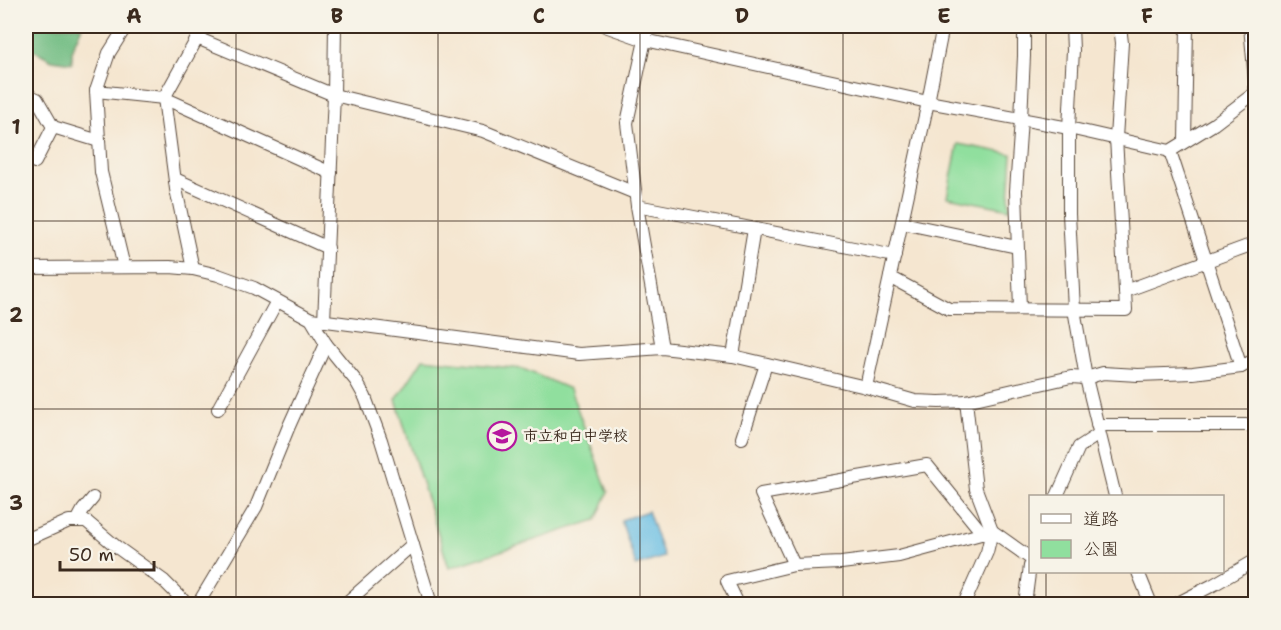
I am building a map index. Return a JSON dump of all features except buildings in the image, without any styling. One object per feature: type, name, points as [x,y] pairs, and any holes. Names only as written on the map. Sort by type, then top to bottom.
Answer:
[{"type":"street","points":[[124,267],[101,172],[96,91],[109,53],[126,26]]},
{"type":"street","points":[[193,269],[175,178],[164,98],[204,26]]},
{"type":"street","points":[[324,321],[335,26]]},
{"type":"street","points":[[605,26],[645,40],[928,102],[1070,128],[1170,151],[1214,124],[1256,92],[1250,26]]},
{"type":"street","points":[[648,26],[627,123],[636,200],[662,348]]},
{"type":"street","points":[[866,387],[943,26]]},
{"type":"street","points":[[1020,309],[1016,191],[1024,26]]},
{"type":"street","points":[[1072,26],[1069,214],[1074,309],[1086,378],[1115,495]]},
{"type":"street","points":[[890,277],[949,309],[1126,310],[1116,138],[1122,43],[1120,26]]},
{"type":"street","points":[[1185,141],[1187,26]]},
{"type":"street","points":[[197,38],[334,95],[483,131],[636,200],[754,229],[895,256]]},
{"type":"street","points":[[96,91],[164,98],[331,173]]},
{"type":"street","points":[[26,94],[37,99],[53,127],[99,141]]},
{"type":"street","points":[[26,158],[35,162],[53,127]]},
{"type":"street","points":[[1170,151],[1241,367]]},
{"type":"street","points":[[175,178],[328,248]]},
{"type":"street","points":[[902,223],[1017,247]]},
{"type":"street","points":[[733,356],[754,229]]},
{"type":"street","points":[[1125,291],[1256,243]]},
{"type":"street","points":[[26,268],[170,267],[193,269],[254,288],[311,319],[579,354],[662,348],[733,356],[866,387],[915,401],[966,401],[1071,377],[1086,378],[1103,374],[1193,373],[1241,367],[1256,359]]},
{"type":"street","points":[[218,409],[277,301]]},
{"type":"street","points":[[311,319],[326,344],[357,381],[365,397],[381,440],[431,604]]},
{"type":"street","points":[[198,604],[256,507],[326,344]]},
{"type":"street","points":[[742,438],[766,364]]},
{"type":"street","points":[[964,604],[987,552],[987,533],[976,489],[966,401]]},
{"type":"street","points":[[1057,495],[1080,447],[1098,430],[1256,425]]},
{"type":"street","points":[[794,566],[761,494],[927,465],[987,533],[1029,557]]},
{"type":"street","points":[[77,521],[93,498]]},
{"type":"street","points":[[26,540],[69,521],[86,521],[118,548],[164,581],[187,604]]},
{"type":"street","points":[[738,604],[727,581],[794,566],[899,556],[987,533]]},
{"type":"street","points":[[345,604],[413,544]]},
{"type":"street","points":[[1176,604],[1256,560]]},
{"type":"street","points":[[1025,604],[1029,573]]},
{"type":"street","points":[[1138,573],[1151,604]]},
{"type":"green space","points":[[27,26],[82,26],[72,49],[72,63],[52,60],[26,46]]},
{"type":"green space","points":[[958,144],[1012,154],[1010,209],[947,197]]},
{"type":"green space","points":[[423,359],[523,369],[570,389],[608,492],[596,520],[449,568],[396,400]]},
{"type":"water","points":[[648,511],[664,557],[636,566],[621,520]]},
{"type":"place","name":"市立和白中学校","points":[[502,436]]}]
